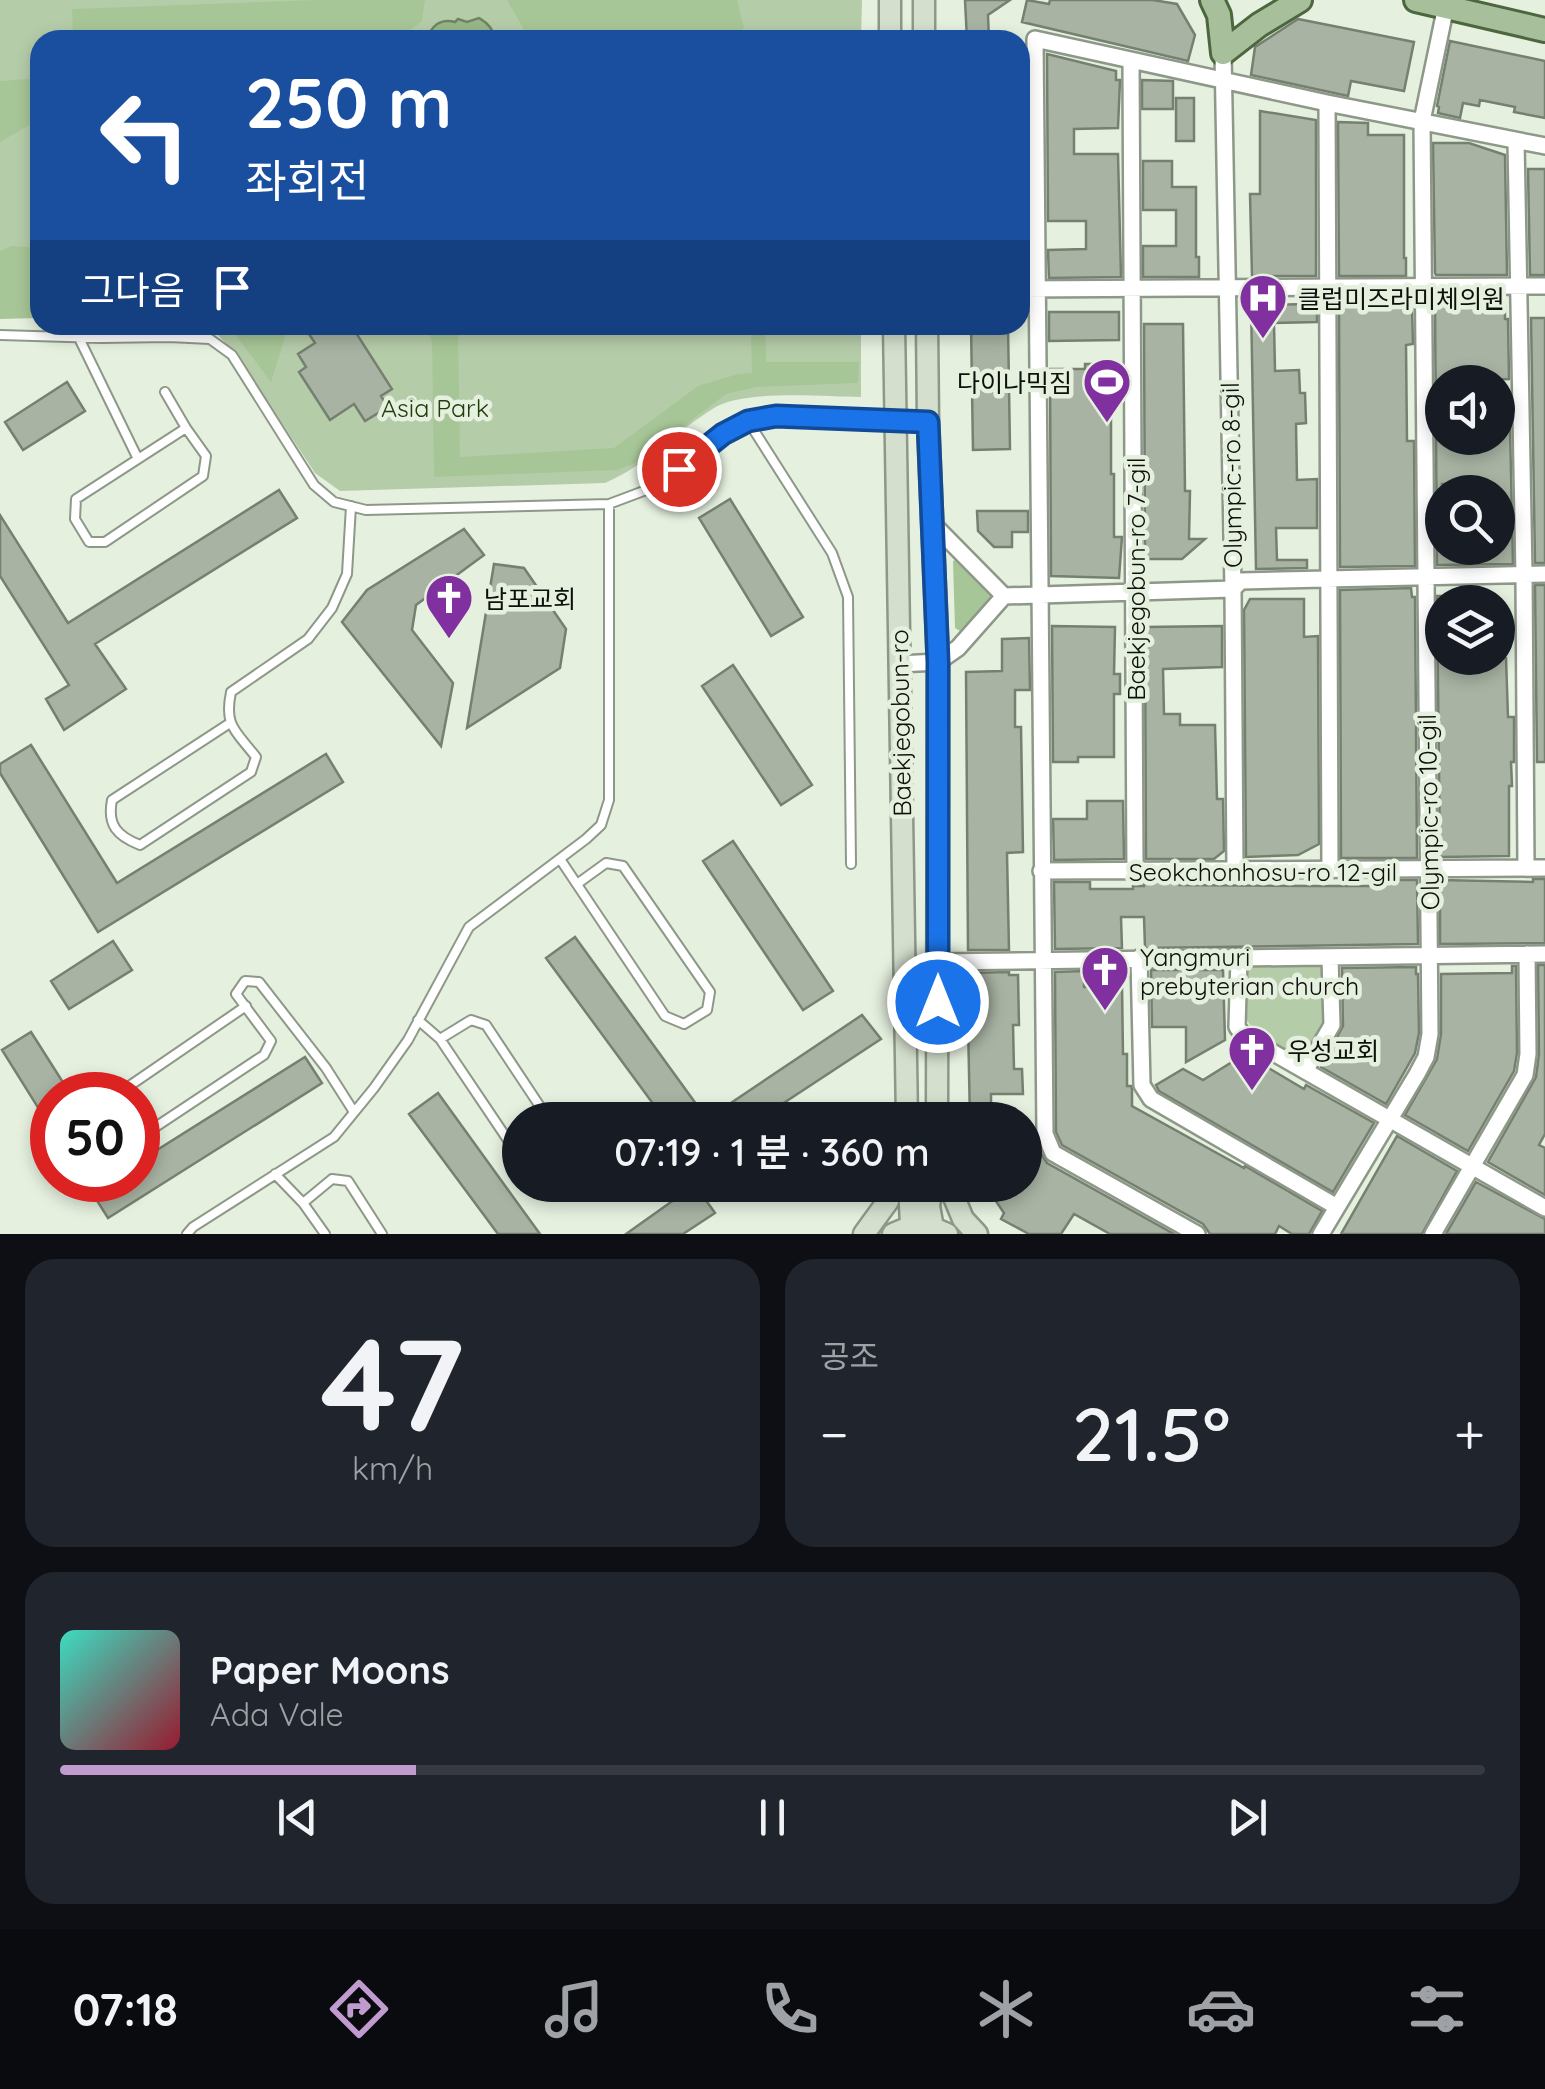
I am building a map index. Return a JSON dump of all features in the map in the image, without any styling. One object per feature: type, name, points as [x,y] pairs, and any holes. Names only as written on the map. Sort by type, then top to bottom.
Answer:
[{"type":"main road","points":[[890,0],[890,30]]},
{"type":"main road","points":[[924,0],[924,30]]},
{"type":"main road","points":[[1212,0],[1219,15],[1224,53]]},
{"type":"main road","points":[[1224,53],[1300,0]]},
{"type":"main road","points":[[1416,0],[1545,30]]},
{"type":"main road","name":"Baekjegobun-ro","points":[[894,335],[906,1102]]},
{"type":"main road","name":"Baekjegobun-ro","points":[[927,335],[938,662],[937,1102]]},
{"type":"main road","points":[[864,1234],[887,1202]]},
{"type":"main road","points":[[913,1202],[922,1230]]},
{"type":"main road","points":[[922,1230],[930,1202]]},
{"type":"main road","points":[[956,1202],[963,1219],[978,1234]]},
{"type":"street","name":"Olympic-ro 10-gil","points":[[1322,1234],[1426,1056],[1430,1034],[1422,121],[1446,6]]},
{"type":"street","points":[[1030,247],[1035,38],[1327,103],[1545,146]]},
{"type":"street","name":"Olympic-ro 8-gil","points":[[1224,53],[1235,870]]},
{"type":"street","name":"Baekjegobun-ro 7-gil","points":[[1131,60],[1133,288],[1139,355],[1135,871]]},
{"type":"street","points":[[1327,103],[1330,870]]},
{"type":"street","points":[[1516,141],[1526,868]]},
{"type":"street","points":[[1030,289],[1545,286]]},
{"type":"street","points":[[1030,317],[1040,596],[1045,1134],[1053,1153],[1196,1234]]},
{"type":"street","points":[[932,523],[1004,596],[1233,588],[1242,581],[1545,574]]},
{"type":"street","points":[[899,664],[938,662],[958,648],[1004,596]]},
{"type":"street","name":"Seokchonhosu-ro 12-gil","points":[[1041,872],[1545,868]]},
{"type":"street","points":[[1434,1234],[1525,1075],[1527,954]]},
{"type":"street","points":[[938,962],[1545,954]]},
{"type":"street","points":[[1139,958],[1142,1085],[1152,1100],[1337,1208]]},
{"type":"street","points":[[1239,958],[1236,1028],[1244,1036],[1545,1208]]},
{"type":"street","points":[[1306,1071],[1332,1025],[1330,958]]},
{"type":"lane","points":[[0,335],[210,340],[232,355],[314,484],[334,502],[366,510],[610,504],[658,486],[723,434],[748,421],[776,416],[928,422]]},
{"type":"lane","points":[[78,336],[138,459]]},
{"type":"lane","points":[[165,392],[206,456],[203,476],[105,542],[89,542],[75,519],[76,499],[186,428]]},
{"type":"lane","points":[[748,421],[832,553],[848,596],[850,864]]},
{"type":"lane","points":[[187,1234],[334,1138],[408,1040],[469,927],[602,825],[610,800],[610,504]]},
{"type":"lane","points":[[230,723],[112,800],[109,815],[121,837],[140,845],[250,772],[256,757],[230,723],[230,692],[308,640],[332,608],[347,574],[351,506]]},
{"type":"lane","points":[[560,859],[665,1016],[684,1024],[707,1010],[710,992],[623,866],[606,862],[578,884]]},
{"type":"lane","points":[[160,1124],[264,1055],[272,1040],[236,994],[246,982],[259,982],[326,1068],[354,1112]]},
{"type":"lane","points":[[150,1072],[246,1006]]},
{"type":"lane","points":[[418,1020],[440,1040],[502,1131]]},
{"type":"lane","points":[[440,1040],[471,1020],[486,1025],[537,1102]]},
{"type":"lane","points":[[275,1174],[325,1234]]},
{"type":"lane","points":[[303,1203],[332,1179],[348,1182],[382,1234]]},
{"type":"green space","points":[[0,0],[862,0],[861,30],[30,30],[30,316],[0,316]]},
{"type":"green space","points":[[425,0],[422,21],[410,30],[73,30],[72,9]]},
{"type":"green space","points":[[507,0],[737,0],[744,28],[523,30]]},
{"type":"green space","points":[[30,79],[30,125],[0,142],[0,81]]},
{"type":"green space","points":[[11,246],[30,247],[30,318],[0,319],[0,251]]},
{"type":"green space","name":"Asia Park","points":[[218,335],[861,335],[861,397],[764,396],[727,402],[605,483],[340,491],[315,473],[238,357]]},
{"type":"green space","points":[[236,335],[286,335],[271,382]]},
{"type":"green space","points":[[430,335],[458,335],[460,457],[614,448],[698,386],[752,373],[751,335],[765,335],[766,362],[859,362],[858,383],[756,387],[726,394],[635,463],[617,470],[434,477]]},
{"type":"green space","points":[[960,558],[997,594],[997,602],[960,631],[955,628],[953,561]]},
{"type":"green space","points":[[1245,962],[1326,962],[1329,1021],[1306,1063],[1253,1030],[1245,1017]]},
{"type":"shaded area","points":[[479,18],[492,30],[432,30],[441,22]]},
{"type":"building","points":[[965,0],[1010,0],[988,15],[989,30],[966,30]]},
{"type":"building","points":[[1027,0],[1049,4],[1050,0],[1153,0],[1177,4],[1195,35],[1188,61],[1022,22]]},
{"type":"building","points":[[1298,19],[1414,42],[1404,91],[1351,81],[1348,96],[1251,75],[1255,47]]},
{"type":"building","points":[[1450,41],[1545,61],[1545,118],[1480,100],[1479,106],[1463,103],[1460,118],[1438,113]]},
{"type":"building","points":[[1047,54],[1116,71],[1116,80],[1120,80],[1118,128],[1074,129],[1074,154],[1118,154],[1121,277],[1049,278],[1048,250],[1086,249],[1086,221],[1048,221]]},
{"type":"building","points":[[1142,80],[1173,81],[1173,109],[1142,109]]},
{"type":"building","points":[[1176,98],[1194,98],[1194,141],[1176,141]]},
{"type":"building","points":[[1260,111],[1316,120],[1316,276],[1252,276],[1250,194],[1260,194]]},
{"type":"building","points":[[1338,122],[1368,123],[1368,135],[1404,135],[1406,276],[1339,276]]},
{"type":"building","points":[[1433,143],[1469,143],[1505,155],[1507,275],[1436,275]]},
{"type":"building","points":[[1143,161],[1172,161],[1172,187],[1196,187],[1199,277],[1143,277],[1143,246],[1176,246],[1176,210],[1143,210]]},
{"type":"building","points":[[1528,169],[1545,169],[1545,275],[1530,275]]},
{"type":"building","points":[[1370,298],[1406,298],[1407,307],[1412,306],[1413,344],[1406,345],[1407,441],[1414,441],[1415,566],[1340,567],[1339,306],[1371,305]]},
{"type":"building","points":[[1251,305],[1317,307],[1317,322],[1274,323],[1275,371],[1299,370],[1306,423],[1296,424],[1297,480],[1317,479],[1317,528],[1276,528],[1277,560],[1307,560],[1307,568],[1256,569]]},
{"type":"building","points":[[1435,306],[1505,307],[1509,365],[1435,365]]},
{"type":"building","points":[[1049,312],[1119,312],[1119,340],[1049,341]]},
{"type":"building","points":[[1531,318],[1545,318],[1545,563],[1535,563]]},
{"type":"building","points":[[1144,324],[1183,324],[1189,539],[1205,539],[1182,559],[1145,559]]},
{"type":"building","points":[[310,335],[357,335],[392,389],[381,396],[388,407],[365,421],[354,404],[330,420],[299,372],[306,367],[298,354],[315,343]]},
{"type":"building","points":[[971,335],[1008,335],[1010,449],[973,450]]},
{"type":"building","points":[[1085,364],[1115,364],[1111,474],[1114,537],[1122,537],[1119,578],[1051,576],[1050,369],[1085,369]]},
{"type":"building","points":[[67,382],[85,411],[23,450],[5,422]]},
{"type":"building","points":[[1436,455],[1511,455],[1511,475],[1436,475]]},
{"type":"building","points":[[279,490],[297,518],[95,644],[126,689],[64,730],[46,699],[69,685],[0,576],[0,515],[68,623]]},
{"type":"building","points":[[730,499],[803,617],[771,636],[699,518]]},
{"type":"building","points":[[977,511],[1028,511],[1028,532],[1012,532],[1012,547],[994,547],[978,531]]},
{"type":"building","points":[[464,529],[484,555],[416,605],[412,630],[453,683],[441,746],[342,622],[367,590]]},
{"type":"building","points":[[494,564],[524,568],[566,629],[560,668],[467,728]]},
{"type":"building","points":[[1535,585],[1545,585],[1545,762],[1537,762]]},
{"type":"building","points":[[1411,588],[1415,597],[1417,858],[1341,858],[1340,590]]},
{"type":"building","points":[[1250,599],[1304,599],[1304,637],[1318,636],[1319,844],[1298,855],[1246,857],[1244,610]]},
{"type":"building","points":[[1052,626],[1115,627],[1114,674],[1120,674],[1120,694],[1114,694],[1114,757],[1053,762]]},
{"type":"building","points":[[1222,626],[1222,667],[1163,669],[1164,714],[1180,714],[1180,725],[1215,725],[1217,799],[1223,799],[1224,851],[1214,859],[1146,859],[1145,627]]},
{"type":"building","points":[[1029,638],[1030,690],[1015,690],[1015,727],[1021,727],[1023,852],[1007,853],[1009,950],[968,950],[966,672],[1002,671],[1002,639]]},
{"type":"building","points":[[733,665],[812,785],[781,805],[702,686]]},
{"type":"building","points":[[1438,675],[1507,675],[1508,717],[1514,717],[1509,856],[1440,857]]},
{"type":"building","points":[[31,745],[117,883],[326,754],[343,782],[98,932],[0,773],[0,764]]},
{"type":"building","points":[[1087,801],[1123,801],[1124,859],[1054,860],[1053,819],[1087,819]]},
{"type":"building","points":[[733,841],[833,991],[803,1010],[703,861]]},
{"type":"building","points":[[1545,879],[1545,943],[1440,944],[1440,880]]},
{"type":"building","points":[[1371,880],[1417,880],[1418,944],[1145,948],[1144,917],[1121,917],[1122,948],[1055,949],[1054,882],[1090,882],[1090,889],[1133,889],[1144,886],[1144,882],[1371,886]]},
{"type":"building","points":[[575,937],[695,1102],[652,1102],[546,958]]},
{"type":"building","points":[[113,941],[132,970],[69,1009],[51,981]]},
{"type":"building","points":[[1538,965],[1545,965],[1545,1134],[1539,1145],[1545,1148],[1545,1195],[1488,1162],[1536,1077]]},
{"type":"building","points":[[1512,966],[1516,966],[1514,1071],[1468,1151],[1405,1115],[1437,1059],[1441,974],[1512,973]]},
{"type":"building","points":[[1416,967],[1419,1033],[1415,1053],[1386,1104],[1321,1067],[1343,1026],[1342,968]]},
{"type":"building","points":[[1151,970],[1223,970],[1225,1040],[1186,1062],[1186,1027],[1152,1027]]},
{"type":"building","points":[[1084,971],[1084,987],[1122,986],[1123,1054],[1127,1054],[1127,1086],[1132,1089],[1132,1106],[1322,1211],[1309,1234],[1292,1234],[1279,1226],[1275,1234],[1210,1234],[1203,1224],[1062,1145],[1056,1132],[1055,972]]},
{"type":"building","points":[[969,973],[1018,975],[1019,1025],[1013,1025],[1014,1069],[1022,1069],[1023,1094],[991,1094],[991,1102],[970,1102]]},
{"type":"building","points":[[862,1015],[881,1039],[785,1102],[732,1102]]},
{"type":"building","points":[[31,1032],[56,1072],[30,1072],[30,1095],[2,1050]]},
{"type":"building","points":[[1245,1054],[1304,1089],[1306,1085],[1374,1123],[1333,1192],[1159,1091],[1156,1085],[1183,1069],[1203,1080]]},
{"type":"building","points":[[305,1057],[322,1083],[160,1185],[160,1148]]},
{"type":"building","points":[[438,1093],[502,1181],[502,1202],[517,1202],[540,1234],[498,1234],[409,1114]]},
{"type":"building","points":[[1397,1136],[1457,1171],[1422,1234],[1341,1234]]},
{"type":"building","points":[[1042,1155],[1047,1163],[1174,1234],[1110,1234],[1074,1214],[1061,1234],[1029,1234],[1001,1219],[1004,1213],[997,1202],[1042,1202]]},
{"type":"building","points":[[1476,1182],[1545,1219],[1545,1234],[1446,1234]]},
{"type":"building","points":[[98,1202],[133,1202],[108,1218]]},
{"type":"building","points":[[671,1202],[707,1202],[715,1213],[683,1234],[626,1234]]},
{"type":"place","name":"클럽미즈라미체의원","points":[[1263,340]]},
{"type":"place","name":"다이나믹짐","points":[[1107,424]]},
{"type":"place","name":"남포교회","points":[[449,640]]},
{"type":"place","name":"Yangmuri prebyterian church","points":[[1105,1012]]},
{"type":"place","name":"우성교회","points":[[1252,1092]]},
{"type":"route","points":[[679,469],[723,434],[748,421],[776,416],[928,422],[938,662],[938,1002]]}]
